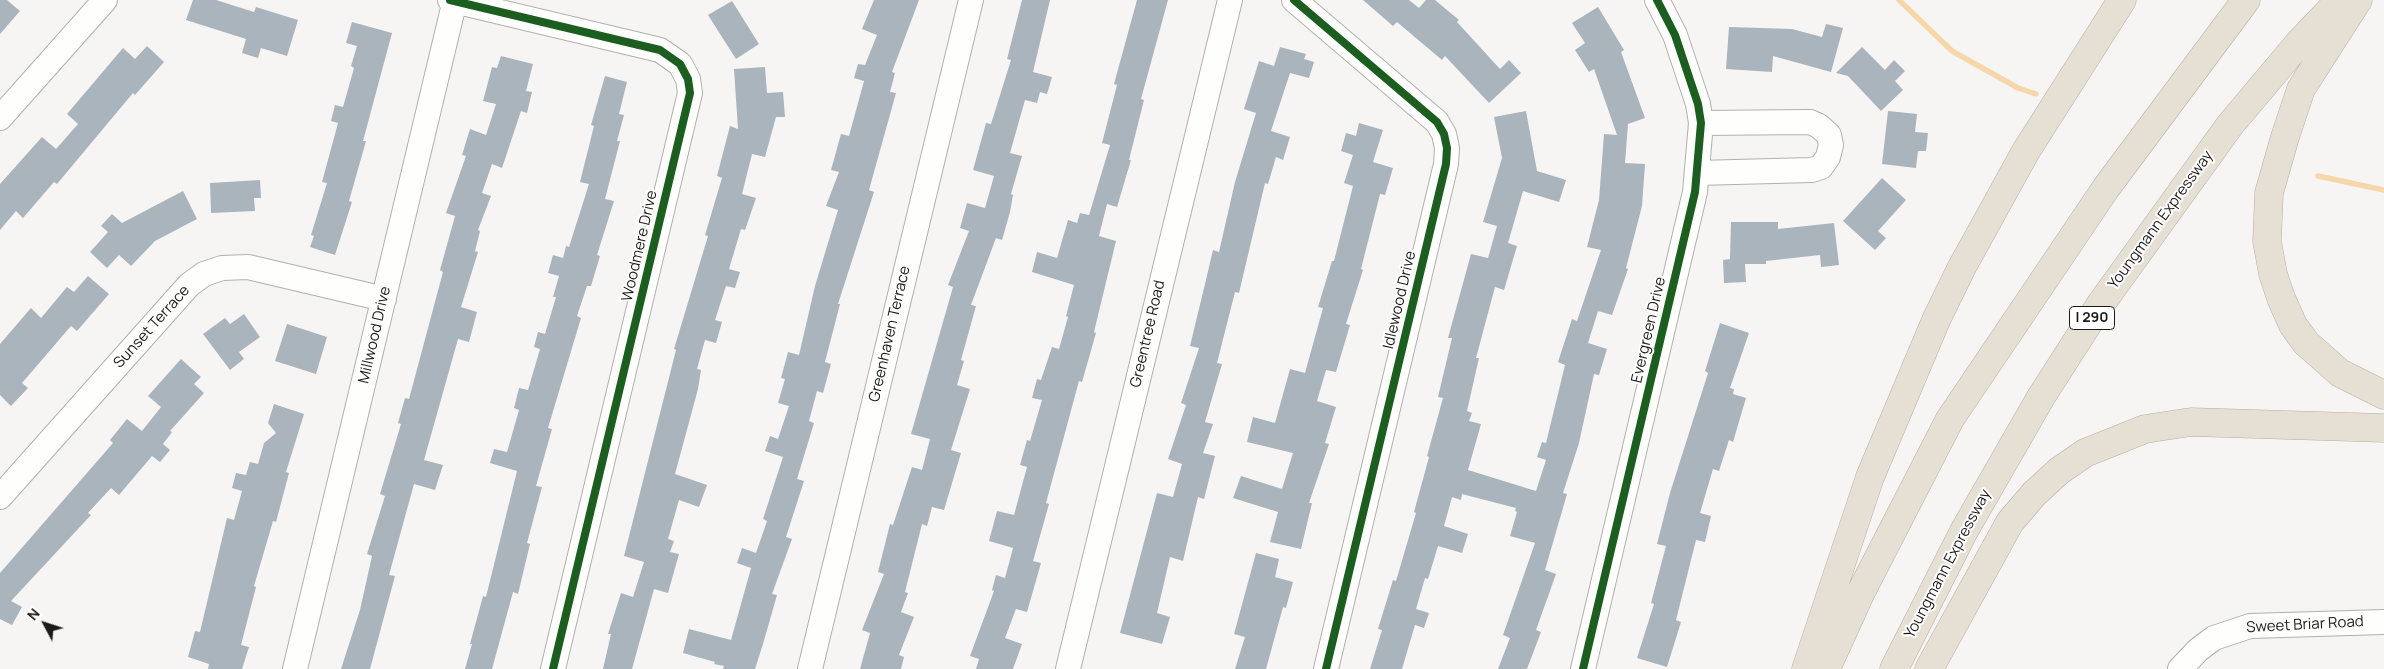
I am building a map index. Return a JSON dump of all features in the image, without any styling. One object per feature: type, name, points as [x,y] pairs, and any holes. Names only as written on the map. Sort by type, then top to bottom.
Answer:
[{"type":"highway","points":[[1806,669],[1870,477],[1937,318],[1971,250],[2026,151],[2122,0]]},
{"type":"highway","points":[[1826,669],[1861,592],[1950,419],[2106,188],[2246,0]]},
{"type":"highway","name":"Youngmann Expressway","points":[[1894,669],[1964,531],[2041,397],[2100,305],[2230,124],[2298,44],[2340,0]]},
{"type":"highway","points":[[2358,0],[2301,89],[2285,137],[2270,193],[2267,241],[2273,274],[2281,298],[2293,325],[2306,343],[2340,373],[2384,395]]},
{"type":"highway","points":[[1930,669],[2010,522],[2034,494],[2059,471],[2085,453],[2145,430],[2191,422],[2384,428]]},
{"type":"street","points":[[0,118],[105,0]]},
{"type":"street","name":"Millwood Drive","points":[[295,669],[384,299],[453,0]]},
{"type":"street","name":"Woodmere Drive","points":[[453,0],[660,50],[680,64],[688,78],[690,93],[552,669]]},
{"type":"street","name":"Greenhaven Terrace","points":[[810,669],[971,0]]},
{"type":"street","name":"Greentree Road","points":[[1068,669],[1226,8],[1230,0]]},
{"type":"street","name":"Idlewood Drive","points":[[1294,0],[1437,122],[1444,134],[1447,148],[1444,174],[1326,669]]},
{"type":"street","name":"Evergreen Drive","points":[[1583,669],[1691,211],[1696,173],[1701,123],[1698,104],[1675,35],[1657,0]]},
{"type":"street","points":[[1696,173],[1812,170],[1821,167],[1828,157],[1831,145],[1829,135],[1819,126],[1810,122],[1701,123]]},
{"type":"street","name":"Sunset Terrace","points":[[0,497],[189,285],[204,274],[222,268],[248,267],[384,299]]},
{"type":"street","name":"Sweet Briar Road","points":[[2180,669],[2198,650],[2214,638],[2250,626],[2384,622]]},
{"type":"building","points":[[0,0],[7,0],[20,11],[0,34]]},
{"type":"building","points":[[193,0],[216,0],[254,12],[256,7],[298,20],[287,56],[261,48],[258,58],[242,53],[246,39],[186,20]]},
{"type":"building","points":[[874,0],[919,0],[892,72],[895,73],[890,92],[896,93],[869,190],[874,192],[838,304],[840,304],[825,362],[831,364],[823,393],[817,391],[809,421],[814,423],[797,479],[804,481],[786,537],[792,539],[772,594],[777,595],[763,644],[755,669],[723,669],[724,666],[714,664],[715,662],[683,653],[689,629],[731,640],[751,568],[737,563],[742,548],[756,553],[767,521],[763,519],[783,457],[765,451],[770,436],[778,439],[789,406],[778,403],[785,379],[781,378],[788,352],[799,355],[815,286],[838,210],[826,206],[839,172],[831,170],[841,134],[849,136],[864,81],[854,78],[858,64],[865,65],[877,35],[862,29]]},
{"type":"building","points":[[1022,0],[1050,0],[1033,72],[1052,77],[1047,94],[1040,92],[1037,103],[1025,100],[1010,153],[1022,156],[1011,194],[1013,195],[1010,212],[1002,240],[996,238],[971,305],[976,306],[961,360],[964,361],[957,385],[970,389],[951,450],[961,453],[944,510],[932,507],[927,526],[922,524],[905,592],[908,593],[901,612],[914,617],[899,655],[904,657],[901,669],[860,669],[870,633],[862,630],[884,574],[878,572],[890,524],[893,525],[912,467],[922,470],[930,439],[911,434],[953,287],[948,285],[969,231],[960,228],[967,203],[985,208],[994,176],[973,170],[986,123],[991,124],[1011,60],[1007,59]]},
{"type":"building","points":[[1137,0],[1168,0],[1141,99],[1144,100],[1129,160],[1131,160],[1117,207],[1107,204],[1099,236],[1116,241],[1094,332],[1096,333],[1082,382],[1079,381],[1046,503],[1049,504],[1033,561],[1041,563],[1027,612],[1016,609],[1005,638],[1022,644],[1013,669],[976,669],[979,659],[970,656],[994,591],[992,590],[996,575],[1005,578],[1013,548],[989,541],[997,511],[1014,515],[1027,467],[1020,465],[1027,440],[1030,441],[1042,400],[1032,398],[1037,379],[1041,380],[1052,347],[1059,349],[1074,285],[1032,272],[1037,252],[1057,258],[1068,220],[1077,223],[1080,213],[1089,215],[1110,145],[1102,143],[1117,85],[1114,84]]},
{"type":"building","points":[[1363,0],[1409,0],[1419,8],[1426,0],[1435,0],[1459,20],[1457,22],[1500,69],[1509,60],[1521,73],[1489,103],[1445,56],[1442,60],[1397,22],[1393,26]]},
{"type":"building","points":[[732,1],[759,44],[736,59],[708,15]]},
{"type":"building","points":[[1598,7],[1624,50],[1621,52],[1645,118],[1628,124],[1625,163],[1645,164],[1642,206],[1626,268],[1628,269],[1612,315],[1598,311],[1588,343],[1607,349],[1599,375],[1594,374],[1579,443],[1563,493],[1567,494],[1545,570],[1556,574],[1536,630],[1541,632],[1527,669],[1498,669],[1510,638],[1503,635],[1535,543],[1510,536],[1517,512],[1515,511],[1516,508],[1462,494],[1461,500],[1452,497],[1444,526],[1468,534],[1462,553],[1438,546],[1428,579],[1425,578],[1416,609],[1429,613],[1424,628],[1415,625],[1402,669],[1370,669],[1382,630],[1378,629],[1393,580],[1396,581],[1416,513],[1414,512],[1429,457],[1427,456],[1443,398],[1438,397],[1452,338],[1448,338],[1471,254],[1488,258],[1497,226],[1483,222],[1502,158],[1494,117],[1526,111],[1537,171],[1566,180],[1559,202],[1523,191],[1508,243],[1517,246],[1504,290],[1495,287],[1476,358],[1479,358],[1467,411],[1472,413],[1469,421],[1481,424],[1468,470],[1536,491],[1546,460],[1537,457],[1542,442],[1546,443],[1565,365],[1558,362],[1572,319],[1577,321],[1601,250],[1587,247],[1599,200],[1604,134],[1617,135],[1594,69],[1589,72],[1575,50],[1585,43],[1572,23]]},
{"type":"building","points":[[352,22],[392,33],[363,141],[366,141],[349,201],[352,202],[335,255],[310,247],[314,236],[311,235],[327,183],[322,182],[338,123],[331,121],[335,105],[343,107],[354,68],[351,66],[357,46],[346,43]]},
{"type":"building","points":[[1826,24],[1843,28],[1831,72],[1773,56],[1772,72],[1726,69],[1729,27],[1792,29],[1822,37]]},
{"type":"building","points":[[147,46],[164,62],[135,95],[133,93],[57,184],[54,182],[23,218],[16,211],[0,230],[0,184],[42,137],[56,149],[78,124],[67,114],[123,48],[135,59]]},
{"type":"building","points":[[1280,47],[1306,54],[1304,59],[1314,62],[1309,78],[1290,73],[1271,131],[1290,137],[1283,160],[1276,157],[1268,184],[1265,183],[1239,293],[1235,292],[1217,363],[1222,364],[1205,422],[1213,424],[1203,453],[1215,456],[1204,499],[1198,497],[1183,561],[1170,557],[1157,613],[1170,617],[1162,644],[1120,633],[1157,493],[1173,497],[1182,464],[1168,459],[1186,405],[1181,403],[1199,348],[1190,346],[1213,250],[1219,252],[1235,182],[1256,113],[1244,109],[1259,61],[1274,66]]},
{"type":"building","points":[[1862,47],[1885,70],[1894,60],[1905,71],[1895,81],[1903,90],[1881,111],[1848,76],[1836,73]]},
{"type":"building","points":[[501,56],[533,64],[526,91],[532,92],[527,113],[521,111],[502,168],[492,164],[482,193],[491,196],[478,230],[480,231],[475,251],[478,252],[461,307],[477,312],[469,342],[458,339],[424,460],[443,465],[435,490],[414,484],[389,575],[395,576],[370,669],[341,669],[360,610],[372,556],[367,554],[385,496],[380,494],[401,424],[398,423],[405,398],[409,399],[443,272],[440,270],[455,216],[446,213],[466,156],[462,155],[470,129],[486,135],[496,104],[483,101],[492,67],[497,68]]},
{"type":"building","points":[[765,67],[767,93],[783,92],[785,117],[776,117],[765,157],[752,154],[742,194],[756,198],[745,230],[741,229],[729,269],[740,272],[735,288],[726,286],[715,320],[722,322],[716,343],[705,340],[697,369],[701,370],[698,389],[675,474],[707,485],[699,507],[679,500],[668,539],[674,541],[670,552],[679,554],[668,593],[654,589],[632,669],[603,669],[611,634],[608,634],[621,593],[633,597],[644,562],[624,556],[676,350],[674,349],[708,236],[705,235],[722,178],[717,176],[730,126],[738,129],[734,69]]},
{"type":"building","points":[[605,76],[627,82],[619,114],[624,115],[617,141],[620,141],[605,199],[614,201],[597,255],[600,256],[591,286],[587,286],[577,316],[581,318],[548,428],[552,429],[536,486],[542,487],[527,543],[530,544],[518,594],[513,592],[492,669],[465,669],[483,596],[486,597],[517,471],[490,463],[494,449],[507,452],[519,410],[514,408],[519,388],[528,390],[540,349],[534,347],[538,332],[545,334],[556,297],[553,297],[559,276],[548,273],[553,255],[563,258],[566,246],[569,247],[589,184],[580,182],[594,126],[591,125]]},
{"type":"building","points":[[1888,111],[1917,114],[1915,132],[1928,133],[1926,151],[1918,151],[1916,168],[1882,164]]},
{"type":"building","points":[[1359,123],[1383,130],[1373,162],[1393,168],[1385,195],[1380,194],[1361,269],[1363,270],[1346,324],[1350,325],[1336,372],[1326,370],[1317,401],[1336,407],[1325,443],[1329,444],[1309,503],[1312,503],[1301,549],[1270,542],[1278,512],[1233,498],[1241,476],[1282,489],[1293,453],[1247,442],[1253,417],[1275,423],[1290,369],[1305,373],[1323,308],[1318,307],[1332,261],[1334,261],[1353,186],[1344,183],[1353,155],[1341,151],[1346,133],[1356,136]]},
{"type":"building","points":[[1882,178],[1906,200],[1878,231],[1886,238],[1875,250],[1843,221]]},
{"type":"building","points":[[260,180],[261,198],[254,198],[255,211],[211,213],[210,183]]},
{"type":"building","points":[[183,191],[197,219],[155,241],[131,266],[119,255],[107,268],[90,252],[108,232],[101,226],[112,214],[122,223]]},
{"type":"building","points":[[1731,222],[1778,222],[1778,229],[1834,223],[1839,265],[1821,267],[1820,255],[1766,261],[1766,264],[1745,264],[1746,282],[1724,283],[1723,260],[1730,259]]},
{"type":"building","points":[[88,276],[109,294],[77,331],[71,326],[22,383],[28,388],[11,406],[0,395],[0,344],[31,308],[41,318],[67,287],[74,292]]},
{"type":"building","points":[[244,314],[260,337],[239,352],[244,359],[230,370],[203,334],[225,318],[230,324]]},
{"type":"building","points":[[1720,323],[1749,333],[1730,388],[1734,389],[1733,394],[1746,398],[1733,442],[1729,440],[1719,471],[1713,469],[1700,513],[1711,516],[1705,542],[1696,540],[1676,620],[1681,622],[1667,667],[1637,658],[1654,604],[1651,603],[1666,546],[1657,544],[1670,493],[1708,373],[1705,371]]},
{"type":"building","points":[[287,324],[327,337],[316,374],[275,361]]},
{"type":"building","points":[[181,359],[201,377],[194,384],[204,393],[170,431],[172,432],[163,444],[170,450],[160,462],[152,456],[119,495],[111,488],[88,513],[91,515],[11,601],[22,607],[12,625],[0,619],[0,573],[113,443],[110,440],[127,419],[142,431],[161,407],[148,396]]},
{"type":"building","points":[[274,404],[304,414],[286,472],[289,473],[276,522],[273,521],[254,586],[256,587],[241,645],[249,647],[242,669],[208,669],[209,664],[188,657],[195,631],[200,632],[227,518],[234,520],[242,491],[232,488],[236,473],[246,475],[250,462],[258,464],[264,443],[276,433],[268,423]]},
{"type":"building","points":[[1256,553],[1279,559],[1275,577],[1293,582],[1286,608],[1283,607],[1266,669],[1235,669],[1245,637],[1234,634]]},
{"type":"waterway","points":[[1899,0],[1952,51],[2018,88],[2036,94]]},
{"type":"waterway","points":[[2318,176],[2384,190]]},
{"type":"cycle path","points":[[450,0],[660,50],[680,64],[688,79],[690,93],[553,669]]},
{"type":"cycle path","points":[[1294,0],[1437,122],[1444,134],[1447,148],[1446,164],[1326,669]]},
{"type":"cycle path","points":[[1583,669],[1695,192],[1701,123],[1698,104],[1675,35],[1657,0]]}]
